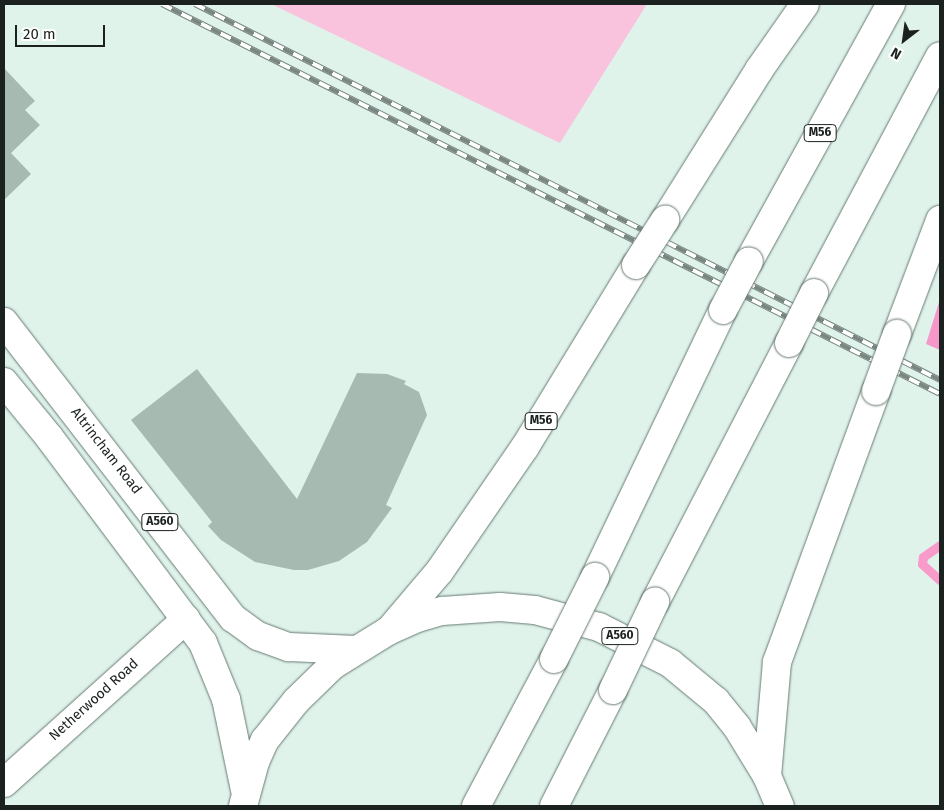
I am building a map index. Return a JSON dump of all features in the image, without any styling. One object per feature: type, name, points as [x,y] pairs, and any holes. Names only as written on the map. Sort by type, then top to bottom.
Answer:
[{"type":"main road","name":"M56","points":[[388,631],[438,572],[525,447],[636,265],[759,70],[806,4]]},
{"type":"main road","name":"M56","points":[[476,806],[554,659],[748,261],[891,4]]},
{"type":"main road","points":[[554,806],[655,602],[814,293],[940,56]]},
{"type":"main road","points":[[767,776],[772,697],[777,662],[940,220]]},
{"type":"main road","name":"Altrincham Road","points":[[4,322],[233,618],[258,636],[289,647],[359,650]]},
{"type":"main road","name":"A560","points":[[4,382],[49,437],[203,643],[218,677],[245,799]]},
{"type":"main road","name":"A560","points":[[245,799],[262,747],[280,720],[333,665],[388,631],[442,611],[482,607],[535,610],[599,627],[650,650],[694,681],[737,727],[767,776],[780,806]]},
{"type":"main road","name":"Netherwood Road","points":[[4,783],[186,619]]},
{"type":"shaded area","points":[[271,4],[647,4],[560,143]]},
{"type":"shaded area","points":[[940,299],[940,350],[926,344]]},
{"type":"building","points":[[4,68],[35,101],[25,110],[40,125],[11,153],[31,174],[4,200]]},
{"type":"building","points":[[197,369],[297,499],[357,373],[387,374],[406,381],[404,384],[419,392],[427,415],[386,505],[392,508],[367,542],[339,561],[308,570],[294,570],[255,562],[221,540],[208,526],[212,522],[131,420]]},
{"type":"waterway","points":[[940,545],[923,557],[922,564],[940,580]]},
{"type":"railway","points":[[162,4],[940,394]]},
{"type":"railway","points":[[195,4],[940,380]]}]
